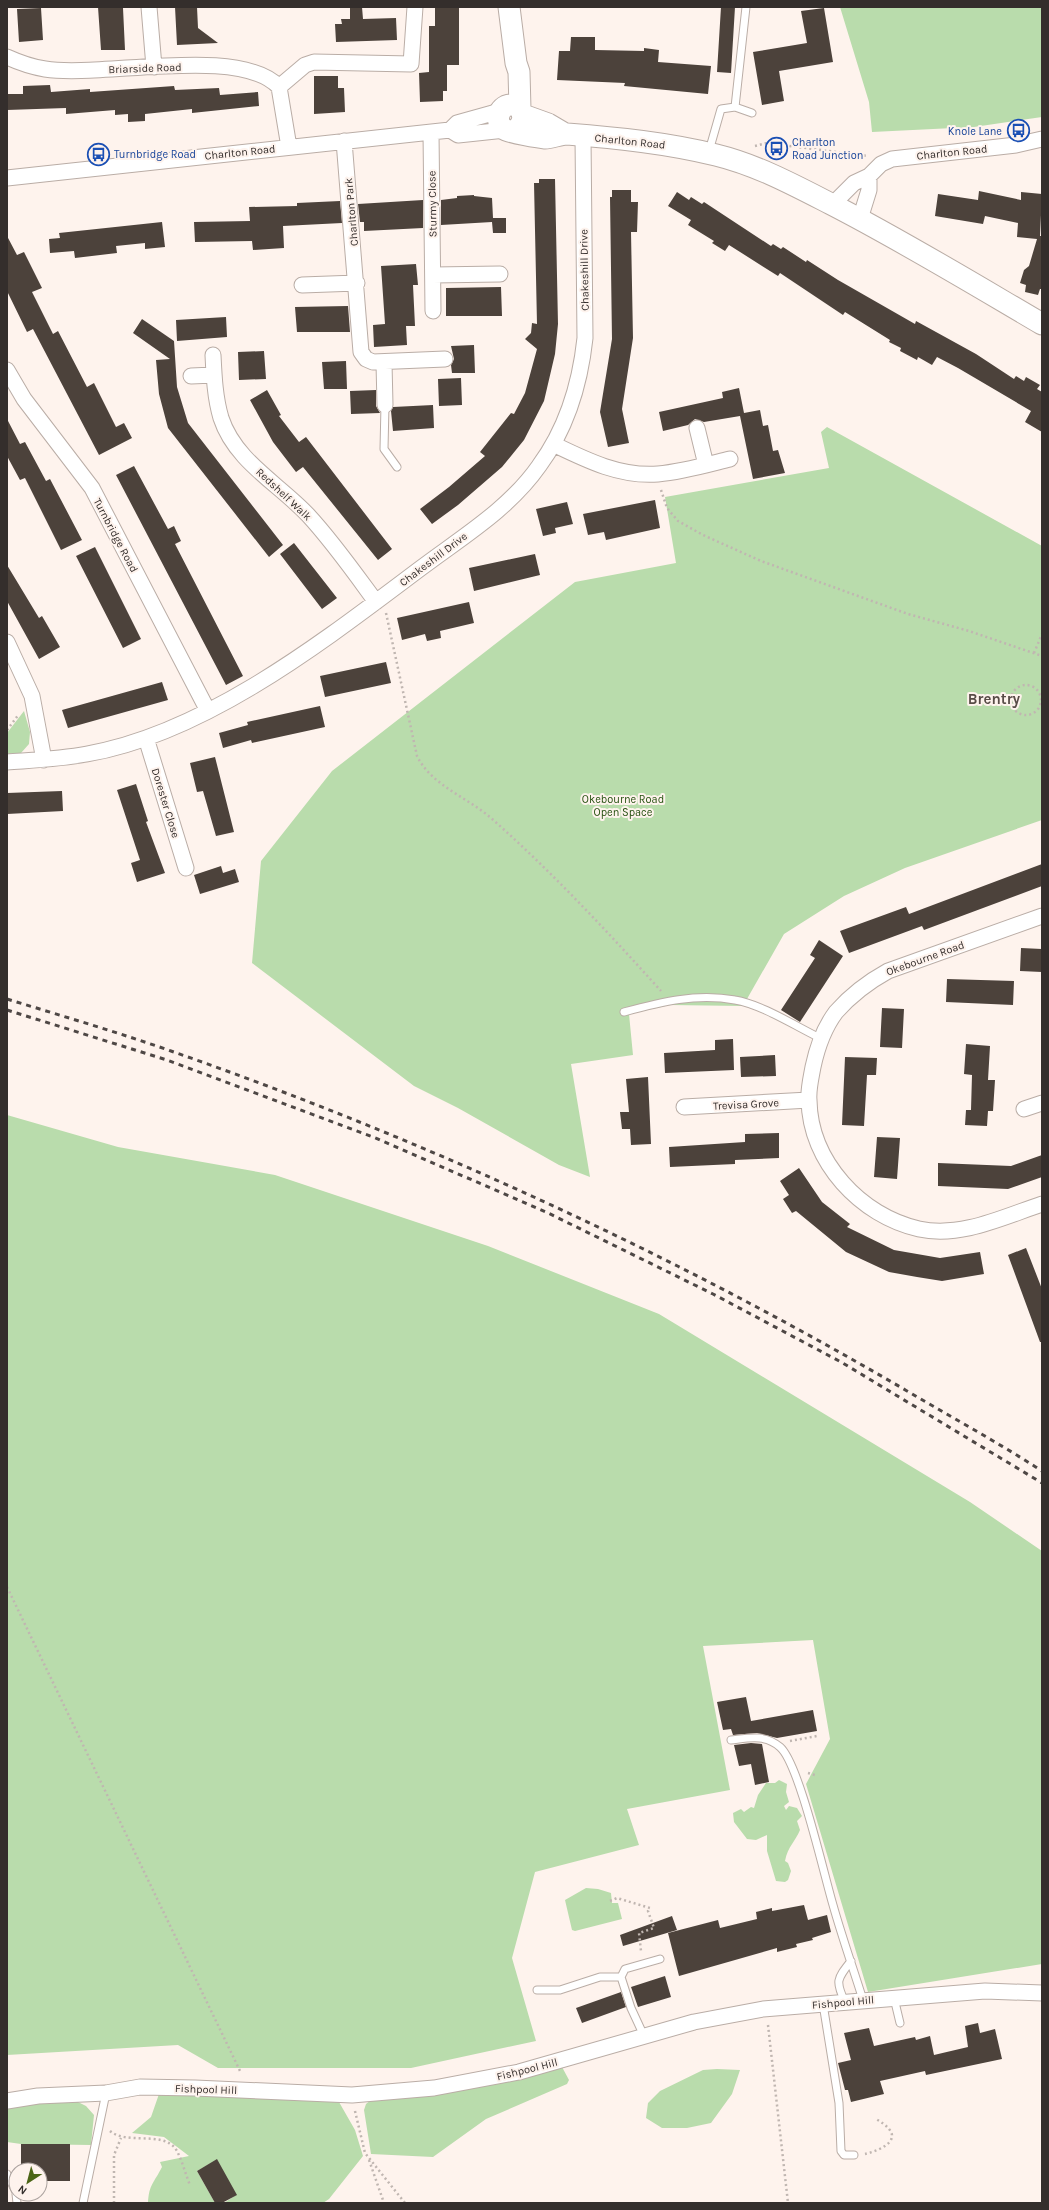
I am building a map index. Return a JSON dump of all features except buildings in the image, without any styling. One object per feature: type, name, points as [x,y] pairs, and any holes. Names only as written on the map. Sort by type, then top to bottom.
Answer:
[{"type":"street","points":[[149,7],[154,67]]},
{"type":"street","points":[[289,147],[279,87],[305,65],[314,62],[411,64],[415,7]]},
{"type":"street","points":[[509,7],[516,63],[519,72],[511,117]]},
{"type":"street","name":"Briarside Road","points":[[7,57],[16,61],[51,69],[70,70],[224,66],[264,74],[279,87]]},
{"type":"street","name":"Charlton Road","points":[[7,178],[450,130],[458,135],[511,117],[545,138],[574,135],[663,144],[713,154]]},
{"type":"street","name":"Sturmy Close","points":[[431,132],[433,311]]},
{"type":"street","name":"Chakeshill Drive","points":[[7,762],[44,760],[88,754],[146,738],[208,711],[265,679],[379,599],[505,504],[520,490],[535,472],[553,444],[569,413],[582,364],[585,338],[574,135]]},
{"type":"street","name":"Charlton Road","points":[[832,205],[854,183],[869,176],[881,164],[892,158],[1016,145],[1042,139]]},
{"type":"street","name":"Charlton Park","points":[[344,141],[362,352],[366,359],[373,362],[384,363],[445,359]]},
{"type":"street","points":[[713,154],[754,166],[860,219],[1042,324]]},
{"type":"street","points":[[860,219],[869,190],[869,176]]},
{"type":"street","points":[[433,275],[500,274]]},
{"type":"street","points":[[302,285],[357,283]]},
{"type":"street","name":"Redshelf Walk","points":[[213,355],[216,396],[222,419],[238,448],[252,464],[309,515],[379,599]]},
{"type":"street","points":[[384,363],[385,405]]},
{"type":"street","name":"Turnbridge Road","points":[[7,370],[24,399],[92,488],[208,711]]},
{"type":"street","points":[[191,376],[214,376]]},
{"type":"street","points":[[697,428],[706,465]]},
{"type":"street","points":[[553,444],[598,465],[634,474],[657,474],[730,459]]},
{"type":"street","points":[[7,642],[14,654],[32,696],[44,760]]},
{"type":"street","name":"Dorester Close","points":[[146,738],[186,868]]},
{"type":"street","name":"Okebourne Road","points":[[1042,916],[888,971],[867,983],[836,1013],[822,1039],[816,1054],[809,1100],[812,1121],[827,1162],[841,1181],[873,1209],[897,1222],[920,1229],[945,1230],[970,1228],[1042,1204]]},
{"type":"street","name":"Trevisa Grove","points":[[684,1107],[809,1100]]},
{"type":"street","points":[[1024,1109],[1042,1103]]},
{"type":"street","name":"Fishpool Hill","points":[[7,2101],[38,2096],[106,2092],[140,2088],[250,2090],[352,2095],[434,2088],[519,2072],[694,2022],[763,2009],[985,1991],[1042,1993]]},
{"type":"lane","points":[[735,107],[746,7]]},
{"type":"lane","points":[[713,154],[722,109],[735,107],[752,113]]},
{"type":"lane","points":[[385,405],[384,449],[397,467]]},
{"type":"lane","points":[[624,1012],[668,1000],[688,997],[736,1000],[822,1039]]},
{"type":"lane","points":[[731,1740],[756,1736],[770,1739],[782,1748],[805,1802],[833,1905],[863,2000]]},
{"type":"lane","points":[[644,2036],[631,2008],[621,1977],[625,1969],[660,1959]]},
{"type":"lane","points":[[845,2002],[837,1985],[838,1980],[851,1961]]},
{"type":"lane","points":[[536,1990],[560,1990],[600,1978],[621,1977]]},
{"type":"lane","points":[[894,1998],[900,2023]]},
{"type":"lane","points":[[823,2004],[839,2103],[841,2151],[844,2155],[854,2155]]},
{"type":"lane","points":[[83,2203],[106,2092]]},
{"type":"path","points":[[753,147],[767,143],[892,158]]},
{"type":"path","points":[[657,474],[667,508],[671,515],[678,521],[704,536],[761,561],[865,599],[1042,656]]},
{"type":"path","points":[[379,599],[417,756],[423,767],[442,784],[490,817],[614,938],[668,1000]]},
{"type":"path","points":[[1034,653],[1042,634]]},
{"type":"path","points":[[1029,685],[1040,694],[1040,706],[1033,713],[1026,716],[1019,714],[1010,703],[1011,695],[1015,689],[1021,686],[1029,685]]},
{"type":"path","points":[[7,1588],[250,2090]]},
{"type":"path","points":[[782,1748],[791,1740],[817,1736]]},
{"type":"path","points":[[610,1901],[616,1898],[650,1908],[648,1911],[654,1928],[639,1933],[643,1964]]},
{"type":"path","points":[[763,2009],[768,2025],[772,2055],[788,2203]]},
{"type":"path","points":[[352,2095],[365,2153],[405,2203]]},
{"type":"path","points":[[854,2155],[882,2149],[889,2142],[892,2135],[890,2130],[876,2119]]},
{"type":"path","points":[[99,2122],[121,2138],[165,2141],[174,2148],[190,2186]]},
{"type":"path","points":[[114,2203],[114,2155],[121,2138]]},
{"type":"path","points":[[368,2158],[384,2203]]},
{"type":"green space","points":[[840,7],[1042,7],[1042,117],[974,127],[872,132],[869,102]]},
{"type":"green space","name":"Okebourne Road Open Space","points":[[827,427],[1042,546],[1042,820],[905,868],[844,896],[784,934],[743,1006],[670,1005],[629,1014],[633,1055],[571,1064],[590,1177],[559,1165],[458,1108],[414,1086],[252,963],[261,861],[332,771],[575,582],[676,563],[665,497],[829,468],[821,432]]},
{"type":"green space","points":[[24,711],[30,732],[29,744],[21,753],[7,754],[7,733]]},
{"type":"green space","points":[[7,1115],[118,1147],[275,1175],[488,1246],[659,1314],[970,1502],[1042,1551],[1042,1964],[868,1992],[806,1784],[830,1739],[813,1640],[703,1646],[730,1790],[627,1809],[639,1845],[535,1872],[512,1958],[536,2041],[411,2068],[218,2068],[178,2045],[7,2055]]},
{"type":"green space","points":[[779,1780],[787,1784],[786,1792],[789,1802],[784,1806],[786,1810],[789,1806],[797,1808],[802,1816],[797,1821],[800,1830],[786,1856],[785,1861],[788,1863],[791,1871],[788,1880],[785,1882],[776,1881],[767,1851],[767,1835],[756,1840],[747,1839],[734,1822],[733,1813],[741,1809],[744,1812],[751,1807],[754,1808],[758,1795],[766,1783],[775,1783]]},
{"type":"green space","points":[[586,1888],[598,1889],[611,1893],[612,1903],[618,1903],[622,1919],[575,1931],[572,1930],[565,1900]]},
{"type":"green space","points":[[562,2067],[569,2080],[567,2084],[486,2119],[433,2157],[371,2154],[364,2110],[366,2104],[371,2100]]},
{"type":"green space","points":[[703,2070],[740,2070],[732,2094],[711,2123],[687,2128],[662,2128],[646,2118],[648,2103],[660,2091]]},
{"type":"green space","points":[[159,2094],[339,2102],[355,2130],[363,2156],[329,2199],[323,2203],[224,2203],[236,2195],[217,2160],[197,2171],[215,2203],[148,2203],[152,2184],[162,2167],[160,2162],[189,2156],[164,2137],[132,2133],[151,2117]]},
{"type":"green space","points":[[74,2100],[86,2106],[94,2115],[91,2145],[21,2144],[7,2142],[7,2106]]},
{"type":"railway","points":[[7,999],[151,1044],[268,1086],[364,1124],[554,1206],[739,1298],[829,1347],[1012,1452],[1042,1471]]},
{"type":"railway","points":[[7,1010],[167,1060],[373,1137],[546,1212],[713,1294],[841,1362],[1042,1483]]},
{"type":"place","name":"Knole Lane","points":[[1018,131]]},
{"type":"place","name":"Charlton Road Junction","points":[[777,148]]},
{"type":"place","name":"Turnbridge Road","points":[[98,154]]},
{"type":"district","name":"Brentry","points":[[994,699]]}]
